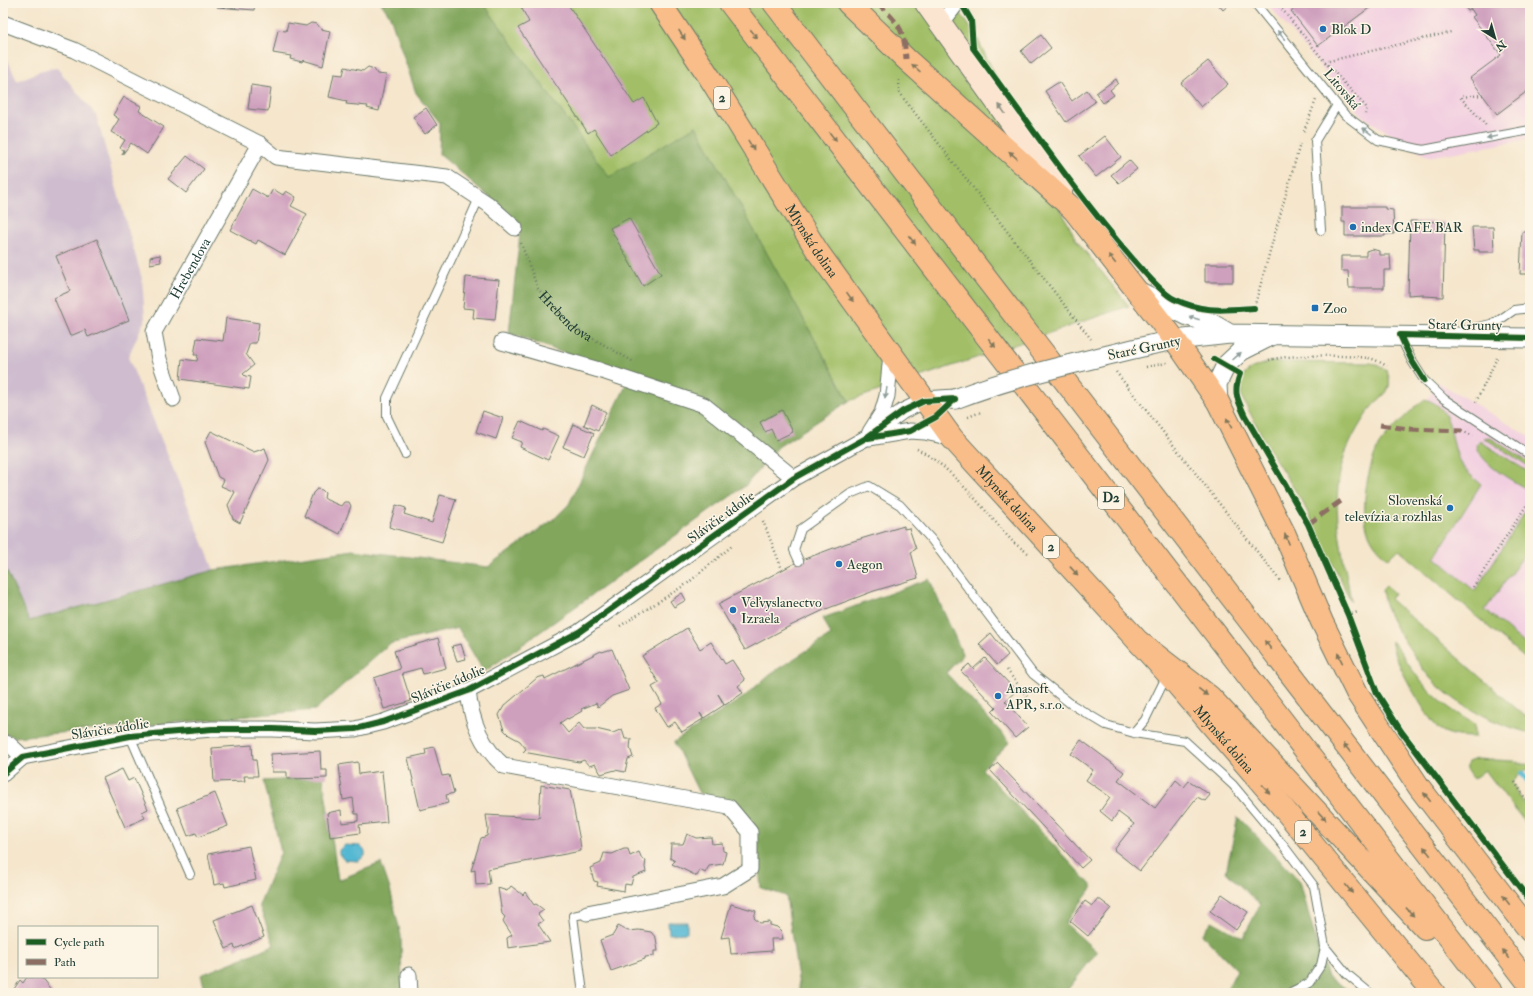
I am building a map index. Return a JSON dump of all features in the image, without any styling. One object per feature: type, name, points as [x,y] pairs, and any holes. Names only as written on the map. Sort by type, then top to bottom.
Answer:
[{"type":"main road","name":"Mlynská dolina","points":[[660,3],[710,78],[818,252],[952,438],[1168,674],[1279,803],[1434,993]]},
{"type":"main road","name":"D2","points":[[730,3],[1492,993]]},
{"type":"main road","name":"D2","points":[[774,3],[1530,985]]},
{"type":"main road","points":[[848,3],[906,59],[1073,210]]},
{"type":"main road","points":[[926,3],[1073,210],[1175,340],[1218,402],[1285,535],[1322,622],[1357,693],[1419,787],[1530,931]]},
{"type":"main road","points":[[1139,642],[1210,697],[1486,993]]},
{"type":"street","points":[[941,24],[957,3]]},
{"type":"street","points":[[3,23],[74,50],[260,144],[276,157],[447,177],[478,198],[516,228]]},
{"type":"street","name":"Hrebendova","points":[[173,399],[159,359],[154,332],[260,144]]},
{"type":"street","points":[[1136,290],[1188,316],[1211,323],[1230,334]]},
{"type":"street","name":"Staré Grunty","points":[[930,409],[993,385],[1044,370],[1175,340],[1230,334],[1400,335],[1530,338]]},
{"type":"street","points":[[1218,402],[1217,384],[1226,365],[1241,352],[1276,334]]},
{"type":"street","points":[[502,342],[599,370],[704,405],[794,478]]},
{"type":"street","name":"Slávičie údolie","points":[[866,438],[882,413],[887,396],[891,354]]},
{"type":"street","name":"Slávičie údolie","points":[[910,431],[930,409]]},
{"type":"street","name":"Slávičie údolie","points":[[3,774],[23,757],[130,736],[212,729],[273,728],[316,731],[355,729],[383,722],[468,691],[580,632],[794,478],[866,438],[903,411],[930,409]]},
{"type":"street","name":"Slávičie údolie","points":[[866,438],[910,431],[925,432],[952,438]]},
{"type":"street","points":[[468,691],[477,729],[493,756],[504,766],[728,807],[750,832],[750,869],[723,886],[586,913]]},
{"type":"street","points":[[3,742],[9,744],[23,757]]},
{"type":"street","points":[[409,976],[410,993]]},
{"type":"lane","name":"Litovská","points":[[1255,3],[1345,116],[1378,140],[1423,150],[1530,130]]},
{"type":"lane","points":[[1320,230],[1315,141],[1337,105]]},
{"type":"lane","points":[[405,454],[387,417],[387,398],[468,224],[478,198]]},
{"type":"lane","points":[[1439,336],[1495,323],[1514,310],[1530,308]]},
{"type":"lane","points":[[1400,335],[1412,361],[1429,385],[1450,403],[1530,455]]},
{"type":"lane","points":[[800,561],[794,550],[801,529],[850,494],[869,486],[900,505],[931,539],[1033,674],[1071,704],[1106,725],[1134,733],[1185,741],[1233,785],[1314,886],[1325,947],[1321,965],[1309,982],[1291,992]]},
{"type":"lane","points":[[1134,733],[1145,720],[1168,674]]},
{"type":"lane","points":[[130,736],[190,874]]},
{"type":"lane","points":[[583,993],[573,916],[586,913]]},
{"type":"lane","points":[[1325,947],[1347,974],[1370,993]]},
{"type":"path","points":[[1277,3],[1325,62],[1367,108],[1362,128]]},
{"type":"path","points":[[1325,62],[1451,32]]},
{"type":"path","points":[[1226,310],[1254,308],[1306,123],[1318,94]]},
{"type":"path","points":[[1483,95],[1460,97],[1497,136]]},
{"type":"path","points":[[1264,361],[1291,358],[1369,358],[1388,366]]},
{"type":"path","points":[[1476,402],[1497,358]]},
{"type":"path","points":[[913,448],[927,454]]},
{"type":"path","points":[[1473,587],[1530,500]]},
{"type":"path","points":[[762,519],[782,569]]},
{"type":"path","points":[[1348,615],[1358,612]]},
{"type":"path","points":[[1007,670],[1028,698]]},
{"type":"path","points":[[1515,782],[1530,806]]},
{"type":"shaded area","points":[[1267,3],[1530,3],[1530,139],[1428,157],[1363,117]]},
{"type":"shaded area","points":[[3,50],[17,81],[46,69],[57,68],[96,115],[142,279],[145,319],[128,357],[214,570],[29,621],[3,563]]},
{"type":"shaded area","name":"Slovenská televízia a rozhlas","points":[[1438,382],[1530,437],[1530,648],[1404,540],[1426,402]]},
{"type":"green space","points":[[381,3],[483,3],[609,177],[696,126],[849,401],[778,447],[745,486],[484,672],[458,628],[389,644],[315,710],[15,737],[3,733],[3,563],[29,621],[214,570],[354,550],[488,567],[554,519],[569,504],[630,377],[509,333],[521,224],[439,154],[440,123],[416,93],[390,16]]},
{"type":"green space","points":[[483,3],[953,3],[974,32],[1076,240],[1129,306],[849,401],[696,126],[609,178]]},
{"type":"green space","points":[[1270,362],[1370,363],[1377,364],[1387,371],[1390,382],[1389,387],[1384,395],[1374,404],[1358,428],[1345,454],[1340,472],[1337,509],[1341,546],[1351,601],[1303,503],[1270,451],[1241,396],[1241,381],[1245,374],[1252,368]]},
{"type":"green space","points":[[1425,399],[1435,403],[1447,417],[1454,445],[1461,464],[1481,484],[1435,557],[1475,591],[1530,504],[1530,547],[1485,610],[1530,648],[1530,663],[1399,549],[1389,559],[1375,544],[1367,529],[1365,518],[1366,492],[1370,467],[1378,447],[1400,422]]},
{"type":"green space","points":[[1489,437],[1530,463],[1530,467],[1484,438]]},
{"type":"green space","points":[[1480,441],[1530,473],[1530,491],[1499,472],[1484,459],[1479,452],[1477,445]]},
{"type":"green space","points":[[929,579],[963,655],[946,673],[1010,742],[982,769],[1093,887],[1065,923],[1097,952],[1065,993],[800,993],[786,896],[761,888],[755,830],[732,802],[699,793],[674,742],[744,697],[770,674],[831,635],[823,618]]},
{"type":"green space","points":[[1386,586],[1394,593],[1390,599],[1525,716],[1530,711],[1530,733],[1516,729],[1477,713],[1442,690],[1432,680],[1398,632],[1391,619],[1383,598],[1382,590]]},
{"type":"green space","points":[[1392,641],[1420,680],[1434,695],[1458,714],[1475,724],[1475,737],[1452,735],[1439,729],[1410,686],[1397,659]]},
{"type":"green space","points":[[1476,759],[1514,761],[1530,765],[1530,771],[1527,769],[1512,781],[1530,812],[1530,829],[1485,770],[1473,779],[1471,777],[1467,764],[1468,762]]},
{"type":"green space","points":[[323,777],[338,880],[381,863],[390,889],[401,936],[402,993],[206,993],[201,975],[274,945],[259,905],[281,852],[264,781]]},
{"type":"green space","points":[[1238,817],[1300,881],[1314,934],[1328,977],[1353,993],[1225,993],[1237,970],[1202,935],[1212,921],[1243,938],[1260,905],[1226,872]]},
{"type":"water","points":[[345,845],[360,846],[365,851],[365,856],[358,861],[344,860],[339,854],[339,850]]},
{"type":"water","points":[[668,922],[687,922],[687,933],[669,934]]},
{"type":"building","points":[[217,3],[255,3],[254,10],[217,7]]},
{"type":"building","points":[[519,3],[567,3],[634,104],[644,98],[657,123],[611,155],[594,129],[588,133],[518,28],[529,22]]},
{"type":"building","points":[[1217,3],[1231,3],[1223,10]]},
{"type":"building","name":"Blok D","points":[[1303,3],[1376,3],[1318,46],[1291,11]]},
{"type":"building","points":[[1462,3],[1530,3],[1530,89],[1497,114],[1470,78],[1501,55],[1472,17],[1475,15],[1471,9],[1468,11]]},
{"type":"building","points":[[288,23],[306,26],[311,23],[317,24],[321,29],[330,31],[323,66],[303,60],[302,62],[290,59],[291,56],[273,53],[278,30],[286,31]]},
{"type":"building","points":[[1041,35],[1051,48],[1031,64],[1021,51]]},
{"type":"building","points":[[1208,61],[1228,84],[1201,107],[1181,83]]},
{"type":"building","points":[[345,67],[363,71],[368,67],[374,69],[377,74],[386,75],[379,111],[367,108],[368,106],[346,104],[347,101],[329,97],[334,74],[343,75]]},
{"type":"building","points":[[1116,79],[1118,83],[1110,90],[1114,95],[1103,103],[1096,93]]},
{"type":"building","points":[[1059,82],[1072,101],[1087,90],[1095,102],[1066,122],[1045,91]]},
{"type":"building","points":[[251,85],[271,88],[268,111],[248,109]]},
{"type":"building","points":[[124,97],[141,106],[139,111],[164,127],[147,154],[131,143],[122,155],[124,150],[120,148],[125,140],[111,132],[119,119],[113,115]]},
{"type":"building","points":[[426,108],[437,125],[425,134],[413,117]]},
{"type":"building","points":[[1105,136],[1121,157],[1096,177],[1079,156]]},
{"type":"building","points":[[187,156],[204,169],[186,193],[168,179]]},
{"type":"building","points":[[1129,160],[1137,169],[1119,183],[1111,175]]},
{"type":"building","points":[[252,189],[268,198],[273,189],[283,195],[286,191],[296,197],[291,206],[307,214],[285,255],[258,240],[256,244],[230,230]]},
{"type":"building","points":[[1342,207],[1385,207],[1385,209],[1393,210],[1394,234],[1385,234],[1385,236],[1345,236],[1345,222],[1342,222]]},
{"type":"building","points":[[629,218],[661,274],[643,286],[610,228]]},
{"type":"building","points":[[1410,221],[1445,222],[1443,297],[1423,296],[1423,294],[1408,295]]},
{"type":"building","points":[[1472,227],[1493,227],[1494,252],[1479,252],[1479,250],[1474,250]]},
{"type":"building","points":[[1522,232],[1530,232],[1530,274],[1520,274]]},
{"type":"building","points":[[97,239],[129,320],[88,337],[85,330],[70,336],[54,298],[70,291],[56,256]]},
{"type":"building","points":[[1372,249],[1379,251],[1379,255],[1390,255],[1391,270],[1384,270],[1384,288],[1349,288],[1348,271],[1341,271],[1341,256],[1366,256],[1366,251]]},
{"type":"building","points":[[160,255],[161,262],[150,264],[150,257]]},
{"type":"building","points":[[1205,264],[1233,264],[1233,282],[1205,282]]},
{"type":"building","points":[[466,277],[499,280],[495,320],[473,318],[474,309],[463,308]]},
{"type":"building","points":[[226,318],[259,323],[256,343],[250,343],[246,354],[254,365],[243,374],[251,377],[249,389],[180,379],[182,359],[197,361],[198,355],[194,355],[197,338],[223,341]]},
{"type":"building","points":[[592,405],[606,412],[598,431],[584,425]]},
{"type":"building","points":[[782,410],[793,432],[776,440],[771,429],[765,432],[760,422]]},
{"type":"building","points":[[483,411],[503,418],[496,439],[476,432]]},
{"type":"building","points":[[520,421],[542,431],[543,429],[559,436],[548,460],[520,447],[522,442],[512,438]]},
{"type":"building","points":[[573,424],[594,433],[584,456],[563,447]]},
{"type":"building","points":[[211,431],[254,452],[265,448],[269,460],[240,523],[233,519],[228,505],[235,492],[221,486],[224,480],[218,477],[205,442]]},
{"type":"building","points":[[317,489],[322,490],[325,493],[324,498],[341,506],[344,502],[349,502],[351,506],[340,534],[304,516],[313,493]]},
{"type":"building","points":[[440,495],[456,499],[442,542],[389,527],[396,505],[406,508],[404,514],[432,523]]},
{"type":"building","points":[[904,526],[904,529],[909,528],[916,549],[911,552],[918,578],[874,591],[826,609],[745,650],[718,604],[799,561],[847,543]]},
{"type":"building","points":[[682,593],[686,600],[674,607],[670,601]]},
{"type":"building","points":[[687,628],[700,649],[711,642],[725,664],[732,660],[745,680],[738,686],[743,693],[725,705],[718,694],[724,705],[704,718],[700,713],[703,719],[682,732],[675,722],[667,727],[655,708],[662,704],[652,687],[659,683],[642,656]]},
{"type":"building","points":[[991,633],[1008,655],[997,665],[979,644]]},
{"type":"building","points":[[438,638],[446,668],[423,674],[421,668],[402,673],[411,701],[384,709],[374,678],[400,669],[394,651]]},
{"type":"building","points":[[461,644],[466,659],[457,661],[452,646]]},
{"type":"building","points":[[612,649],[629,690],[612,696],[598,707],[596,703],[581,709],[582,711],[560,723],[568,733],[579,723],[584,729],[596,729],[613,733],[622,729],[625,739],[631,739],[630,748],[633,757],[628,759],[625,772],[615,770],[601,774],[595,764],[589,766],[584,760],[579,762],[523,752],[526,749],[520,741],[509,735],[504,730],[499,715],[504,706],[537,678],[544,676],[545,679],[601,651]]},
{"type":"building","name":"Anasoft APR, s.r.o.","points":[[985,658],[1016,691],[1005,701],[1028,727],[1015,738],[992,712],[996,708],[961,671],[969,664],[973,669]]},
{"type":"building","points":[[1081,740],[1124,772],[1118,780],[1155,808],[1176,780],[1184,787],[1189,781],[1210,795],[1205,801],[1197,797],[1140,871],[1114,850],[1134,824],[1118,812],[1112,821],[1100,811],[1110,797],[1086,780],[1093,770],[1071,754]]},
{"type":"building","points":[[252,745],[253,760],[256,760],[258,776],[244,776],[245,781],[214,782],[212,748]]},
{"type":"building","points":[[434,747],[442,776],[449,775],[454,793],[446,795],[448,803],[420,810],[408,758],[426,754],[425,749]]},
{"type":"building","points":[[320,751],[321,770],[327,770],[327,778],[287,779],[287,772],[272,772],[271,754]]},
{"type":"building","points":[[358,762],[359,774],[382,771],[387,822],[359,825],[360,833],[330,837],[327,813],[341,810],[342,823],[358,821],[358,814],[355,814],[353,798],[343,800],[339,765]]},
{"type":"building","points":[[998,763],[1090,860],[1081,868],[990,770]]},
{"type":"building","points":[[122,769],[128,781],[134,778],[148,809],[142,812],[145,818],[125,827],[103,778]]},
{"type":"building","points":[[541,785],[570,790],[581,851],[488,869],[490,884],[476,885],[475,870],[471,871],[481,838],[487,836],[488,829],[486,815],[539,818]]},
{"type":"building","points":[[215,793],[228,826],[198,837],[196,833],[188,836],[177,808]]},
{"type":"building","points":[[687,834],[696,838],[711,837],[712,844],[722,843],[723,851],[726,852],[723,864],[709,866],[705,873],[700,870],[697,876],[672,864],[675,861],[670,858],[671,844],[683,844]]},
{"type":"building","points":[[249,846],[256,880],[225,887],[224,883],[214,885],[208,854]]},
{"type":"building","points":[[628,849],[630,856],[639,852],[642,859],[646,860],[646,872],[633,877],[631,885],[625,884],[624,891],[597,886],[598,882],[594,881],[590,868],[601,863],[604,853],[612,854]]},
{"type":"building","points":[[511,886],[523,895],[525,892],[534,905],[536,904],[544,910],[538,914],[543,921],[538,924],[550,942],[508,948],[507,938],[512,935],[503,921],[505,917],[502,914],[498,888],[507,891]]},
{"type":"building","points":[[1222,894],[1248,912],[1236,930],[1210,911]]},
{"type":"building","points":[[1098,898],[1111,908],[1088,936],[1070,921],[1085,901],[1092,906]]},
{"type":"building","points":[[731,904],[756,911],[754,918],[760,923],[770,922],[770,925],[777,927],[781,931],[783,939],[771,939],[772,951],[731,954],[729,937],[721,938]]},
{"type":"building","points":[[252,905],[264,937],[235,949],[234,945],[226,949],[214,920]]},
{"type":"building","points":[[618,926],[628,931],[639,930],[651,932],[656,938],[658,951],[654,951],[654,956],[645,957],[645,959],[611,971],[600,940],[613,935]]},
{"type":"building","points":[[26,978],[41,978],[53,993],[20,993],[14,989],[20,980],[23,983]]},
{"type":"waterway","points":[[1522,774],[1530,783]]},
{"type":"marked path","points":[[878,3],[899,27],[904,40],[906,59]]},
{"type":"marked path","points":[[1380,425],[1408,429],[1462,431]]},
{"type":"marked path","points":[[1308,524],[1341,501]]},
{"type":"cycle path","points":[[961,3],[971,20],[973,48],[1050,154],[1110,232],[1151,280],[1169,296],[1194,307],[1213,310],[1254,308]]},
{"type":"cycle path","points":[[1424,380],[1412,361],[1400,335],[1530,338]]},
{"type":"cycle path","points":[[1214,359],[1240,374],[1236,391],[1240,405],[1308,524],[1348,615],[1377,693],[1401,731],[1530,901]]},
{"type":"cycle path","points":[[868,438],[910,431],[936,417],[955,399]]},
{"type":"cycle path","points":[[3,774],[23,757],[130,736],[212,729],[315,731],[355,729],[383,722],[468,691],[579,632],[794,478],[866,438],[903,411],[924,401],[955,399]]},
{"type":"place","name":"Blok D","points":[[1323,29]]},
{"type":"place","name":"index CAFE BAR","points":[[1353,227]]},
{"type":"place","name":"Zoo","points":[[1315,308]]},
{"type":"place","name":"Slovenská televízia a rozhlas","points":[[1450,508]]},
{"type":"place","name":"Aegon","points":[[839,564]]},
{"type":"place","name":"Veľvyslanectvo Izraela","points":[[733,610]]},
{"type":"place","name":"Anasoft APR, s.r.o.","points":[[998,696]]}]
